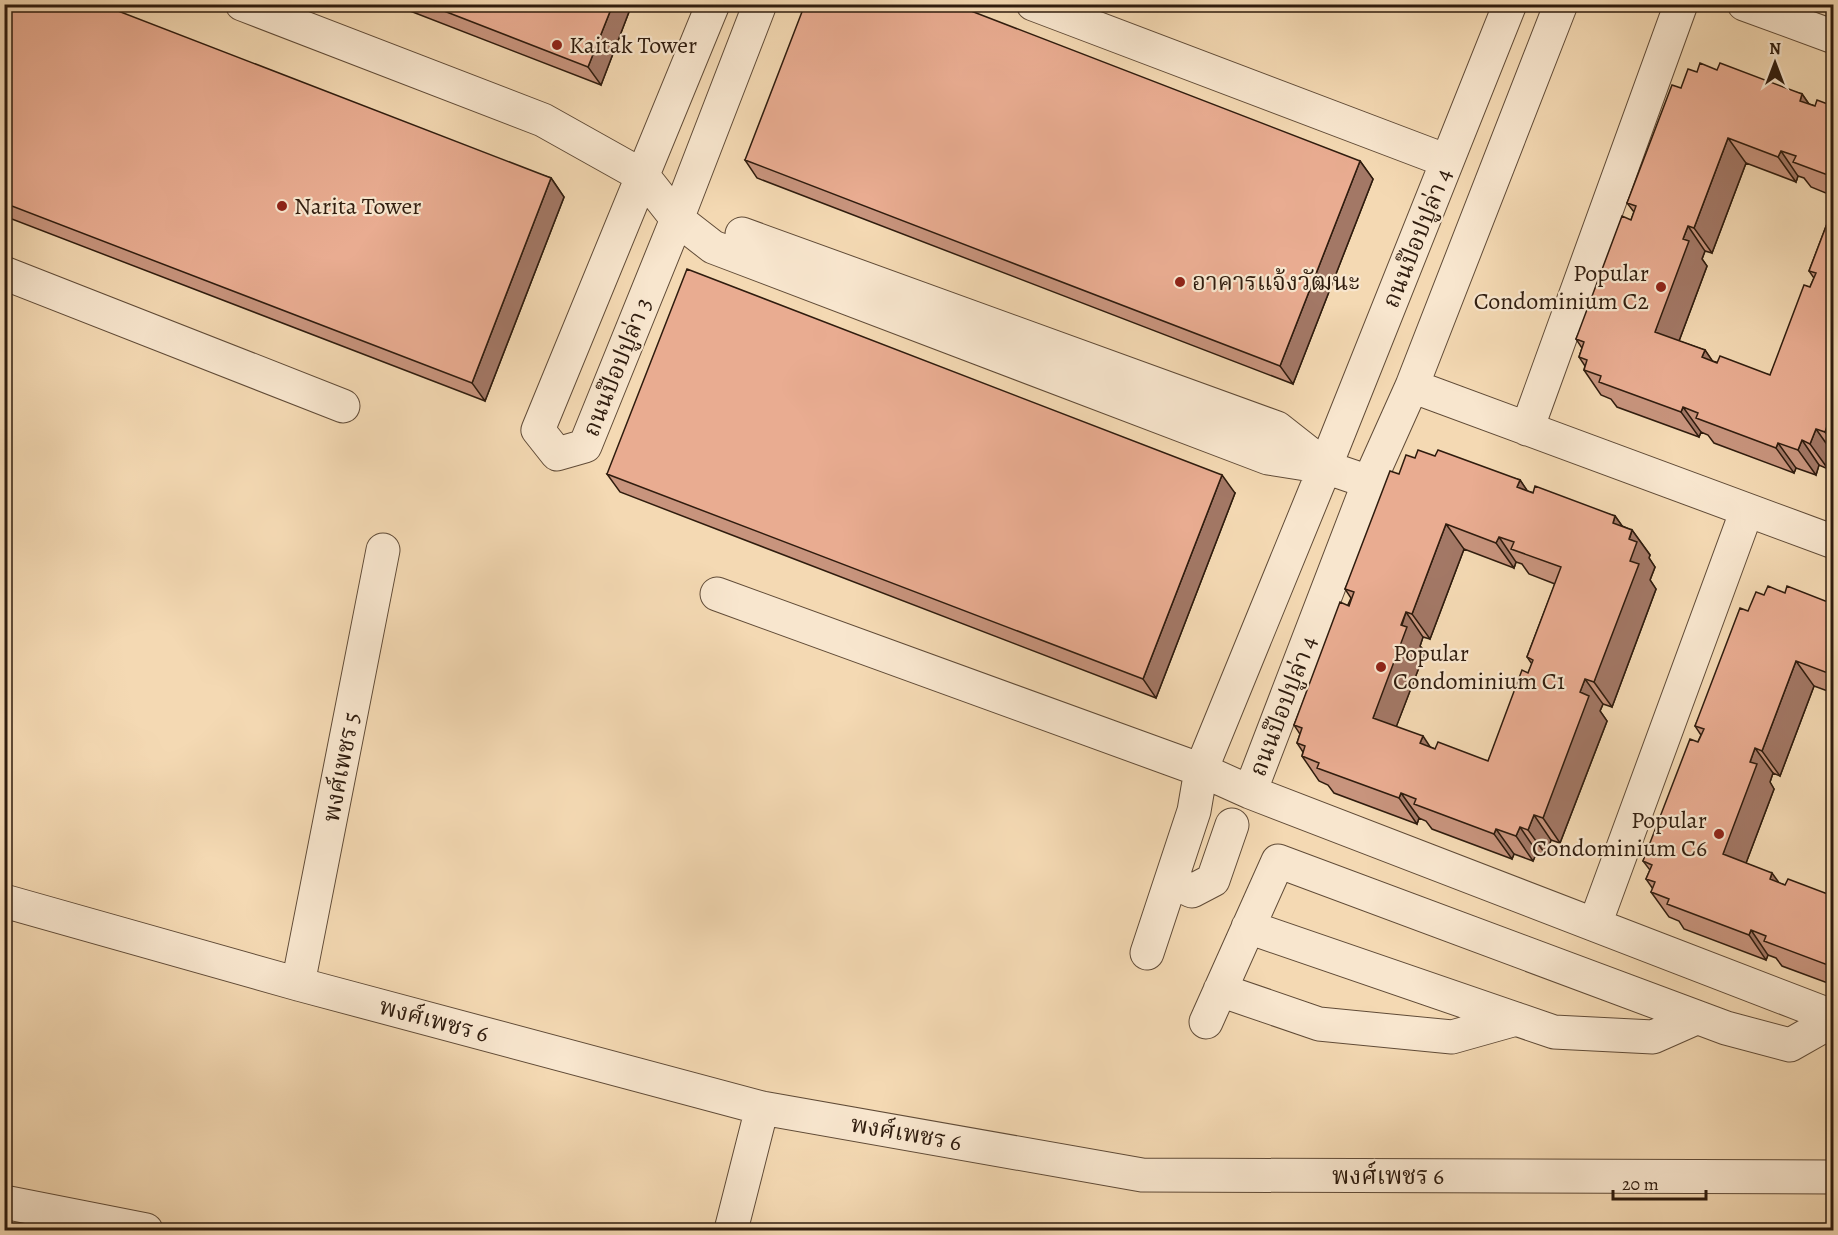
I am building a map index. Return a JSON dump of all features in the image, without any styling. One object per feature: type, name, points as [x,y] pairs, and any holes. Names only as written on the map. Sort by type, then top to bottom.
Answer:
[{"type":"street","points":[[242,4],[543,120],[643,176],[677,219],[713,224],[1277,428],[1325,466],[1369,482]]},
{"type":"street","name":"ถนนป๊อปปูล่า 3","points":[[713,4],[538,430],[557,454],[585,446],[677,219],[759,4]]},
{"type":"street","points":[[1034,4],[1447,161]]},
{"type":"street","name":"ถนนป๊อปปูล่า 4","points":[[1510,4],[1201,770],[1250,792],[1369,482],[1412,386],[1561,4]]},
{"type":"street","points":[[1527,429],[1681,4]]},
{"type":"street","points":[[1744,4],[1833,37]]},
{"type":"street","points":[[4,273],[344,406]]},
{"type":"street","points":[[1412,386],[1833,542]]},
{"type":"street","points":[[1595,924],[1747,510]]},
{"type":"street","name":"พงศ์เพชร 5","points":[[298,984],[383,550]]},
{"type":"street","points":[[717,594],[1201,770],[1194,811],[1147,953]]},
{"type":"street","points":[[1250,792],[1833,1018]]},
{"type":"street","points":[[1171,881],[1192,891],[1213,880],[1232,825]]},
{"type":"street","points":[[1206,1022],[1278,861],[1726,1028],[1790,1045],[1833,1018]]},
{"type":"street","name":"พงศ์เพชร 6","points":[[4,902],[298,984],[762,1108],[1142,1175],[1833,1177]]},
{"type":"street","points":[[1248,927],[1554,1032],[1653,1037],[1696,1018]]},
{"type":"street","points":[[1220,990],[1319,1024],[1452,1037],[1516,1019]]},
{"type":"street","points":[[731,1230],[762,1108]]},
{"type":"street","points":[[4,1202],[146,1230]]},
{"type":"building","name":"Narita Tower","points":[[4,4],[100,4],[551,178],[472,383],[4,203]]},
{"type":"building","name":"Kaitak Tower","points":[[426,4],[613,4],[588,67]]},
{"type":"building","name":"อาคารแจ้งวัฒนะ","points":[[805,4],[953,4],[1360,161],[1280,366],[745,160]]},
{"type":"building","name":"Popular Condominium C2","points":[[1700,63],[1717,70],[1720,63],[1802,94],[1800,101],[1815,106],[1817,100],[1833,106],[1833,177],[1793,162],[1796,156],[1781,151],[1778,157],[1728,138],[1694,228],[1688,226],[1683,239],[1689,241],[1655,332],[1705,350],[1702,357],[1717,363],[1720,356],[1770,375],[1804,285],[1810,287],[1816,273],[1809,271],[1833,208],[1833,409],[1825,432],[1816,429],[1810,444],[1802,440],[1798,450],[1778,443],[1776,448],[1696,418],[1698,413],[1683,407],[1681,412],[1599,382],[1601,376],[1584,370],[1587,360],[1579,357],[1584,342],[1576,339],[1622,216],[1631,220],[1636,206],[1627,203],[1672,85],[1681,88],[1688,69],[1697,72]]},
{"type":"building","points":[[687,269],[1222,475],[1143,679],[607,474]]},
{"type":"building","name":"Popular Condominium C1","points":[[1418,450],[1435,456],[1438,450],[1520,480],[1517,487],[1533,493],[1535,486],[1615,516],[1613,523],[1632,530],[1629,539],[1637,542],[1630,561],[1639,564],[1594,682],[1585,679],[1580,692],[1589,696],[1543,818],[1534,815],[1528,830],[1520,827],[1516,836],[1496,829],[1494,834],[1414,804],[1416,799],[1401,793],[1399,798],[1317,768],[1319,763],[1302,756],[1305,746],[1297,743],[1302,728],[1294,725],[1340,602],[1349,606],[1354,592],[1345,589],[1390,471],[1399,474],[1406,455],[1415,458]],"holes":[[[1446,524],[1496,543],[1499,537],[1514,542],[1511,549],[1561,567],[1527,657],[1533,660],[1528,673],[1522,670],[1488,761],[1438,742],[1435,749],[1420,743],[1423,736],[1373,718],[1407,627],[1401,625],[1406,612],[1412,614]]]},
{"type":"building","name":"Popular Condominium C6","points":[[1768,586],[1785,593],[1787,586],[1833,604],[1833,675],[1796,661],[1762,751],[1755,748],[1750,762],[1757,764],[1723,854],[1772,873],[1770,879],[1785,885],[1788,879],[1833,896],[1833,967],[1764,941],[1766,936],[1751,930],[1749,935],[1667,904],[1669,899],[1651,892],[1655,882],[1646,879],[1652,865],[1643,861],[1690,739],[1698,742],[1704,729],[1695,726],[1740,608],[1748,611],[1756,592],[1764,595]]},
{"type":"place","name":"Kaitak Tower","points":[[557,45]]},
{"type":"place","name":"Narita Tower","points":[[282,206]]},
{"type":"place","name":"อาคารแจ้งวัฒนะ","points":[[1180,282]]},
{"type":"place","name":"Popular Condominium C2","points":[[1661,287]]},
{"type":"place","name":"Popular Condominium C1","points":[[1381,667]]},
{"type":"place","name":"Popular Condominium C6","points":[[1719,834]]}]
